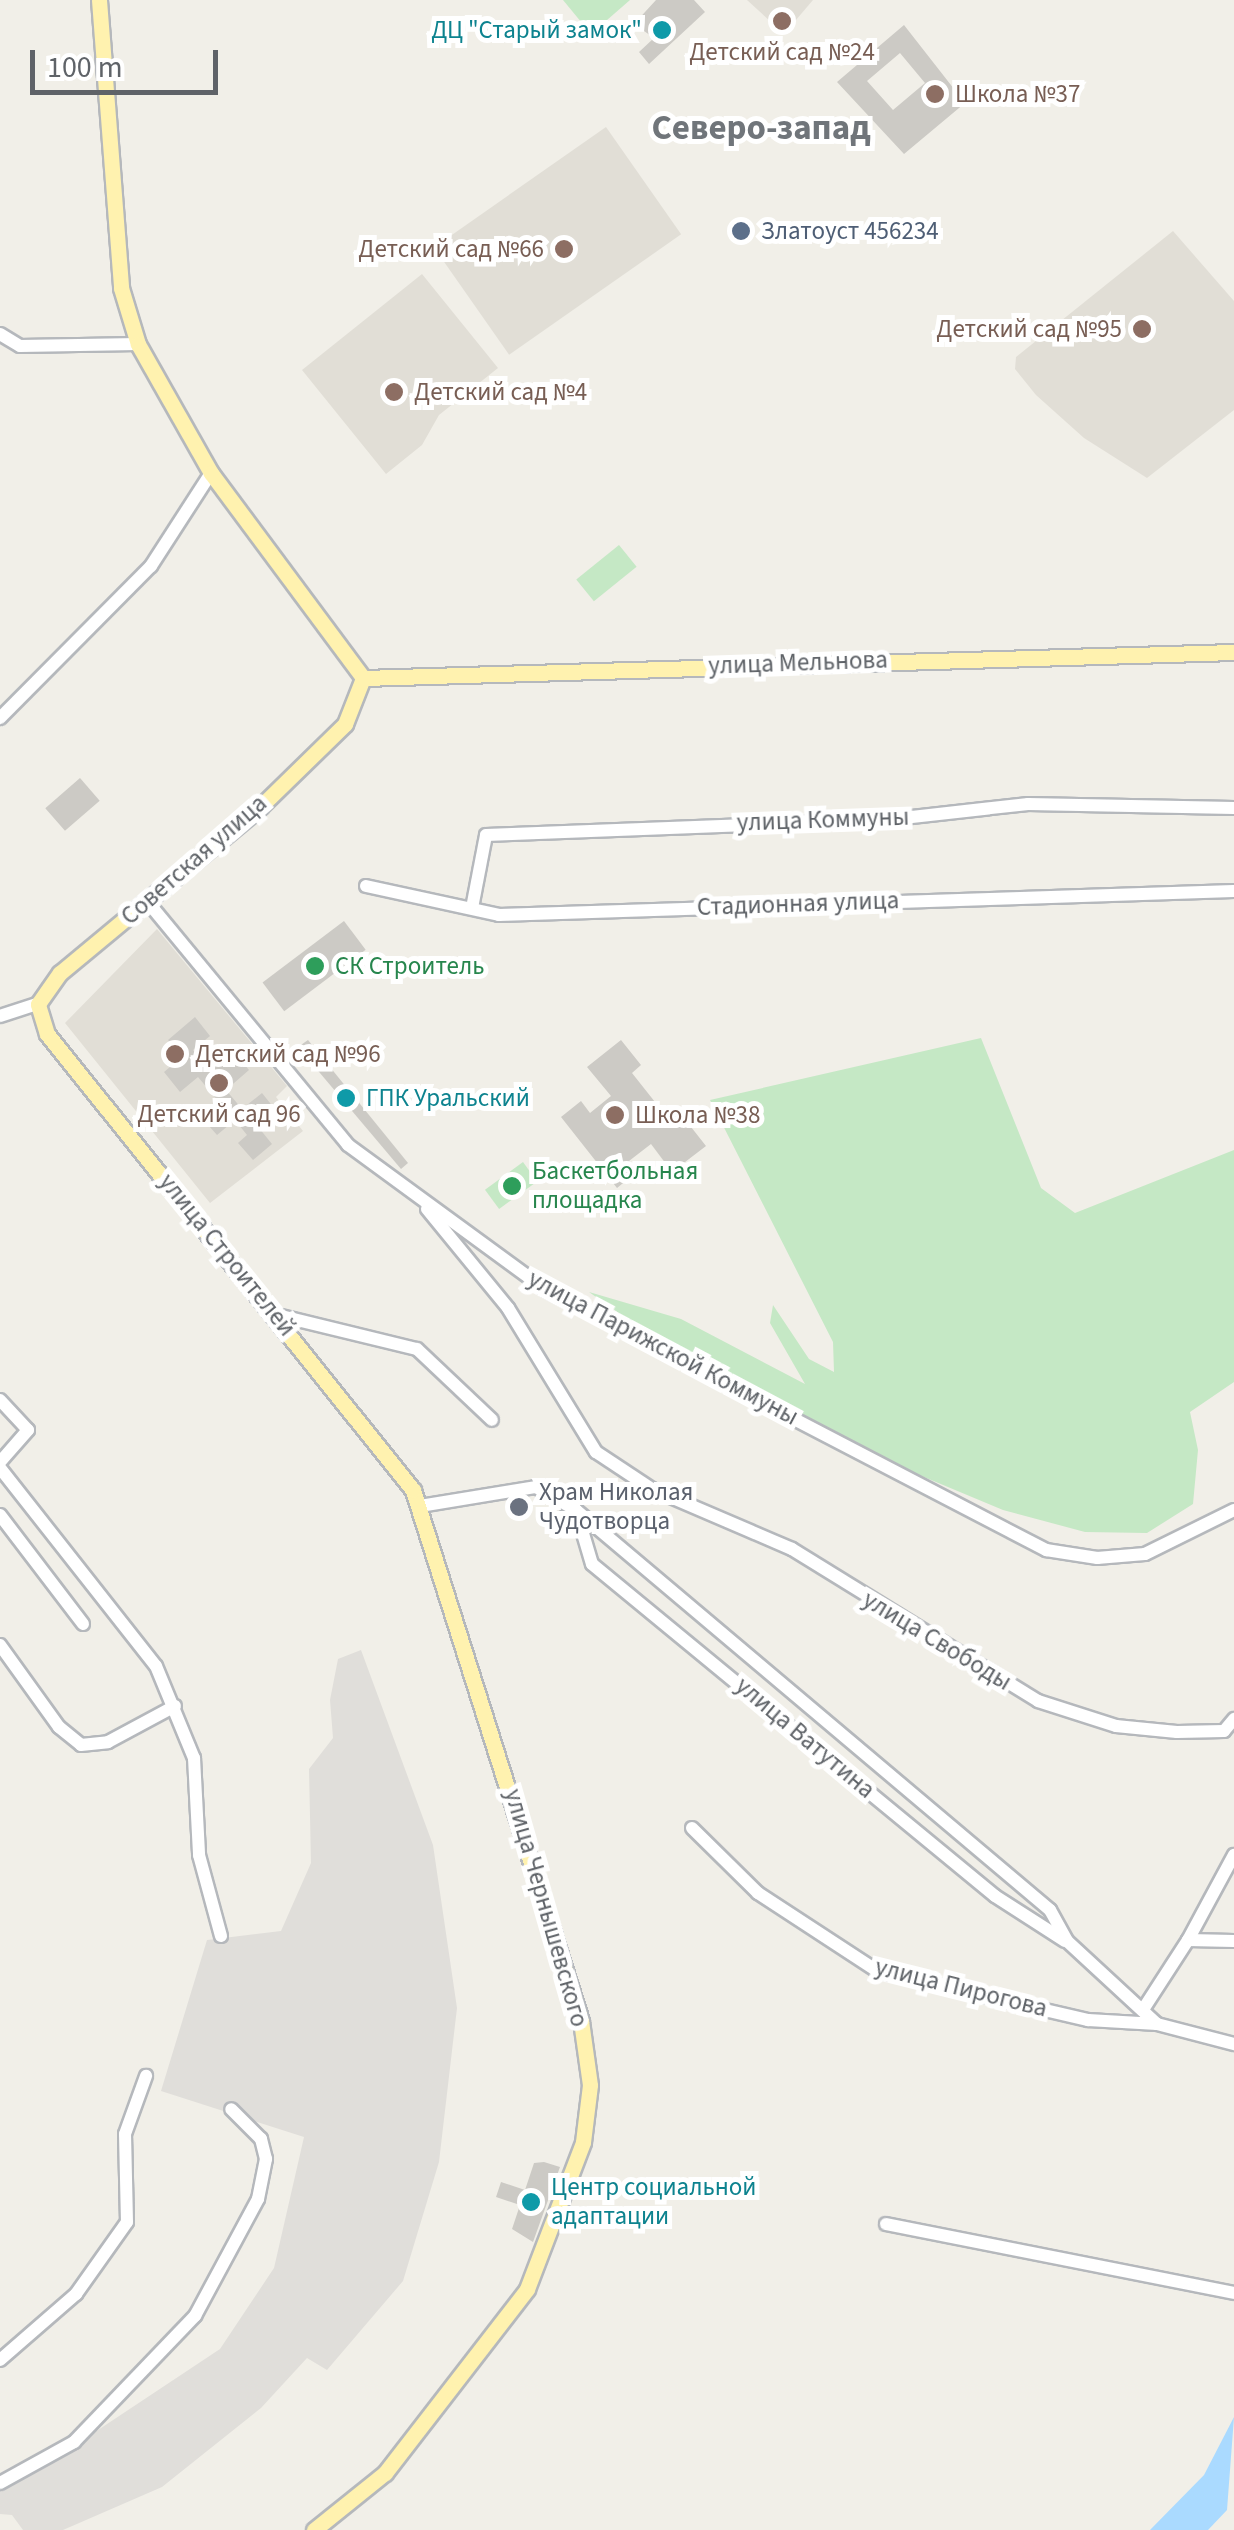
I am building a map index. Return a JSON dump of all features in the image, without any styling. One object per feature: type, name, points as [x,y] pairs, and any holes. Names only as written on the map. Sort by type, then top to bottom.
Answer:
[{"type":"main road","points":[[98,0],[122,288],[138,344],[211,473],[363,678]]},
{"type":"main road","name":"улица Мельнова","points":[[363,678],[1234,652]]},
{"type":"main road","name":"Советская улица","points":[[38,1004],[60,973],[147,901],[345,724],[363,678]]},
{"type":"main road","name":"улица Строителей","points":[[38,1004],[47,1034],[277,1315],[420,1506]]},
{"type":"main road","name":"улица Чернышевского","points":[[314,2530],[385,2473],[527,2288],[584,2142],[590,2085],[576,2003],[420,1506]]},
{"type":"street","points":[[0,334],[20,346],[138,344]]},
{"type":"street","points":[[0,718],[151,566],[211,473]]},
{"type":"street","name":"улица Коммуны","points":[[472,908],[486,835],[885,820],[1028,804],[1234,808]]},
{"type":"street","name":"Стадионная улица","points":[[366,886],[499,915],[1234,891]]},
{"type":"street","name":"улица Парижской Коммуны","points":[[147,901],[348,1145],[546,1290],[1046,1550],[1097,1558],[1145,1554],[1234,1510]]},
{"type":"street","points":[[0,1016],[38,1004]]},
{"type":"street","name":"улица Свободы","points":[[406,1184],[508,1308],[596,1452],[652,1489],[792,1549],[1038,1700],[1116,1726],[1176,1732],[1224,1731],[1234,1718]]},
{"type":"street","points":[[277,1315],[418,1348],[492,1420]]},
{"type":"street","points":[[0,1400],[28,1430],[0,1465],[156,1666],[174,1706],[194,1758],[199,1854],[221,1936]]},
{"type":"street","name":"улица Ватутина","points":[[420,1506],[536,1486],[576,1510],[1050,1910],[1066,1942]]},
{"type":"street","name":"улица Ватутина","points":[[576,1510],[592,1564],[995,1896],[1066,1942],[1144,2008],[1157,2024]]},
{"type":"street","points":[[0,1515],[83,1624]]},
{"type":"street","points":[[0,1646],[81,1745],[108,1742],[174,1706]]},
{"type":"street","name":"улица Пирогова","points":[[692,1828],[758,1893],[876,1972],[1088,2020],[1157,2024]]},
{"type":"street","points":[[1144,2008],[1188,1940],[1234,1855]]},
{"type":"street","points":[[1188,1940],[1234,1942]]},
{"type":"street","points":[[1157,2024],[1234,2044]]},
{"type":"street","points":[[0,2360],[76,2294],[127,2222],[126,2134],[146,2076]]},
{"type":"street","points":[[0,2482],[74,2442],[195,2316],[258,2199],[266,2159],[261,2139],[230,2109]]},
{"type":"street","points":[[886,2224],[1234,2292]]},
{"type":"shaded area","name":"Детский сад №24","points":[[747,0],[813,0],[784,34]]},
{"type":"shaded area","name":"Детский сад №66","points":[[606,127],[681,234],[509,355],[434,247]]},
{"type":"shaded area","name":"Детский сад №95","points":[[1173,231],[1234,301],[1234,410],[1147,478],[1084,438],[1036,395],[1015,369],[1016,357]]},
{"type":"shaded area","name":"Детский сад №4","points":[[422,274],[498,368],[439,415],[422,445],[386,474],[302,370]]},
{"type":"shaded area","name":"Детский сад №96","points":[[157,929],[287,1086],[276,1097],[303,1131],[210,1203],[65,1023]]},
{"type":"shaded area","points":[[361,1650],[433,1845],[457,2008],[439,2162],[403,2281],[327,2370],[307,2358],[261,2408],[162,2487],[63,2530],[23,2530],[12,2515],[0,2514],[0,2477],[92,2434],[220,2349],[274,2268],[304,2137],[161,2091],[207,1940],[281,1931],[311,1863],[309,1769],[333,1738],[330,1700],[338,1659]]},
{"type":"green space","points":[[563,0],[630,0],[591,34]]},
{"type":"green space","points":[[619,545],[637,567],[594,601],[576,580]]},
{"type":"green space","points":[[981,1038],[1041,1188],[1075,1213],[1234,1150],[1234,1382],[1190,1412],[1198,1450],[1193,1504],[1147,1533],[1085,1532],[1003,1510],[912,1472],[647,1333],[589,1292],[681,1319],[805,1384],[770,1323],[773,1305],[809,1359],[834,1372],[833,1342],[710,1100]]},
{"type":"green space","name":"Баскетбольная площадка","points":[[523,1162],[537,1181],[499,1209],[485,1190]]},
{"type":"water","points":[[1234,2417],[1227,2510],[1208,2530],[1150,2530],[1204,2475]]},
{"type":"building","name":"ДЦ \"Старый замок\"","points":[[656,0],[694,0],[705,12],[649,64],[639,52],[654,38],[634,24]]},
{"type":"building","name":"Школа №37","points":[[904,25],[965,103],[904,154],[837,82]],"holes":[[[900,53],[925,83],[893,110],[867,81]]]},
{"type":"building","points":[[80,778],[100,801],[65,831],[45,808]]},
{"type":"building","name":"СК Строитель","points":[[344,921],[366,950],[284,1011],[263,982]]},
{"type":"building","name":"Детский сад 96","points":[[195,1017],[210,1036],[193,1050],[210,1070],[233,1051],[249,1070],[226,1090],[242,1109],[262,1093],[278,1113],[259,1128],[272,1144],[253,1160],[238,1143],[247,1135],[235,1120],[217,1135],[201,1117],[219,1102],[198,1077],[180,1092],[164,1072],[182,1057],[168,1040]]},
{"type":"building","name":"ГПК Уральский","points":[[308,1040],[408,1163],[401,1169],[298,1047]]},
{"type":"building","name":"Школа №38","points":[[621,1040],[641,1065],[632,1073],[674,1126],[684,1118],[706,1146],[672,1172],[651,1144],[629,1161],[638,1171],[617,1188],[561,1117],[581,1101],[590,1113],[611,1096],[587,1067]]},
{"type":"building","name":"Центр социальной адаптации","points":[[534,2163],[560,2167],[533,2242],[512,2229],[520,2205],[496,2197],[501,2182],[525,2190]]},
{"type":"place","name":"Детский сад №24","points":[[782,21]]},
{"type":"place","name":"ДЦ \"Старый замок\"","points":[[662,30]]},
{"type":"place","name":"Школа №37","points":[[935,94]]},
{"type":"place","name":"Златоуст 456234","points":[[741,231]]},
{"type":"place","name":"Детский сад №66","points":[[564,249]]},
{"type":"place","name":"Детский сад №95","points":[[1142,329]]},
{"type":"place","name":"Детский сад №4","points":[[394,392]]},
{"type":"place","name":"СК Строитель","points":[[315,966]]},
{"type":"place","name":"Детский сад №96","points":[[175,1054]]},
{"type":"place","name":"Детский сад 96","points":[[219,1083]]},
{"type":"place","name":"ГПК Уральский","points":[[346,1098]]},
{"type":"place","name":"Школа №38","points":[[615,1115]]},
{"type":"place","name":"Баскетбольная площадка","points":[[512,1186]]},
{"type":"place","name":"Храм Николая Чудотворца","points":[[519,1507]]},
{"type":"place","name":"Центр социальной адаптации","points":[[531,2202]]},
{"type":"district","name":"Северо-запад","points":[[761,128]]}]
